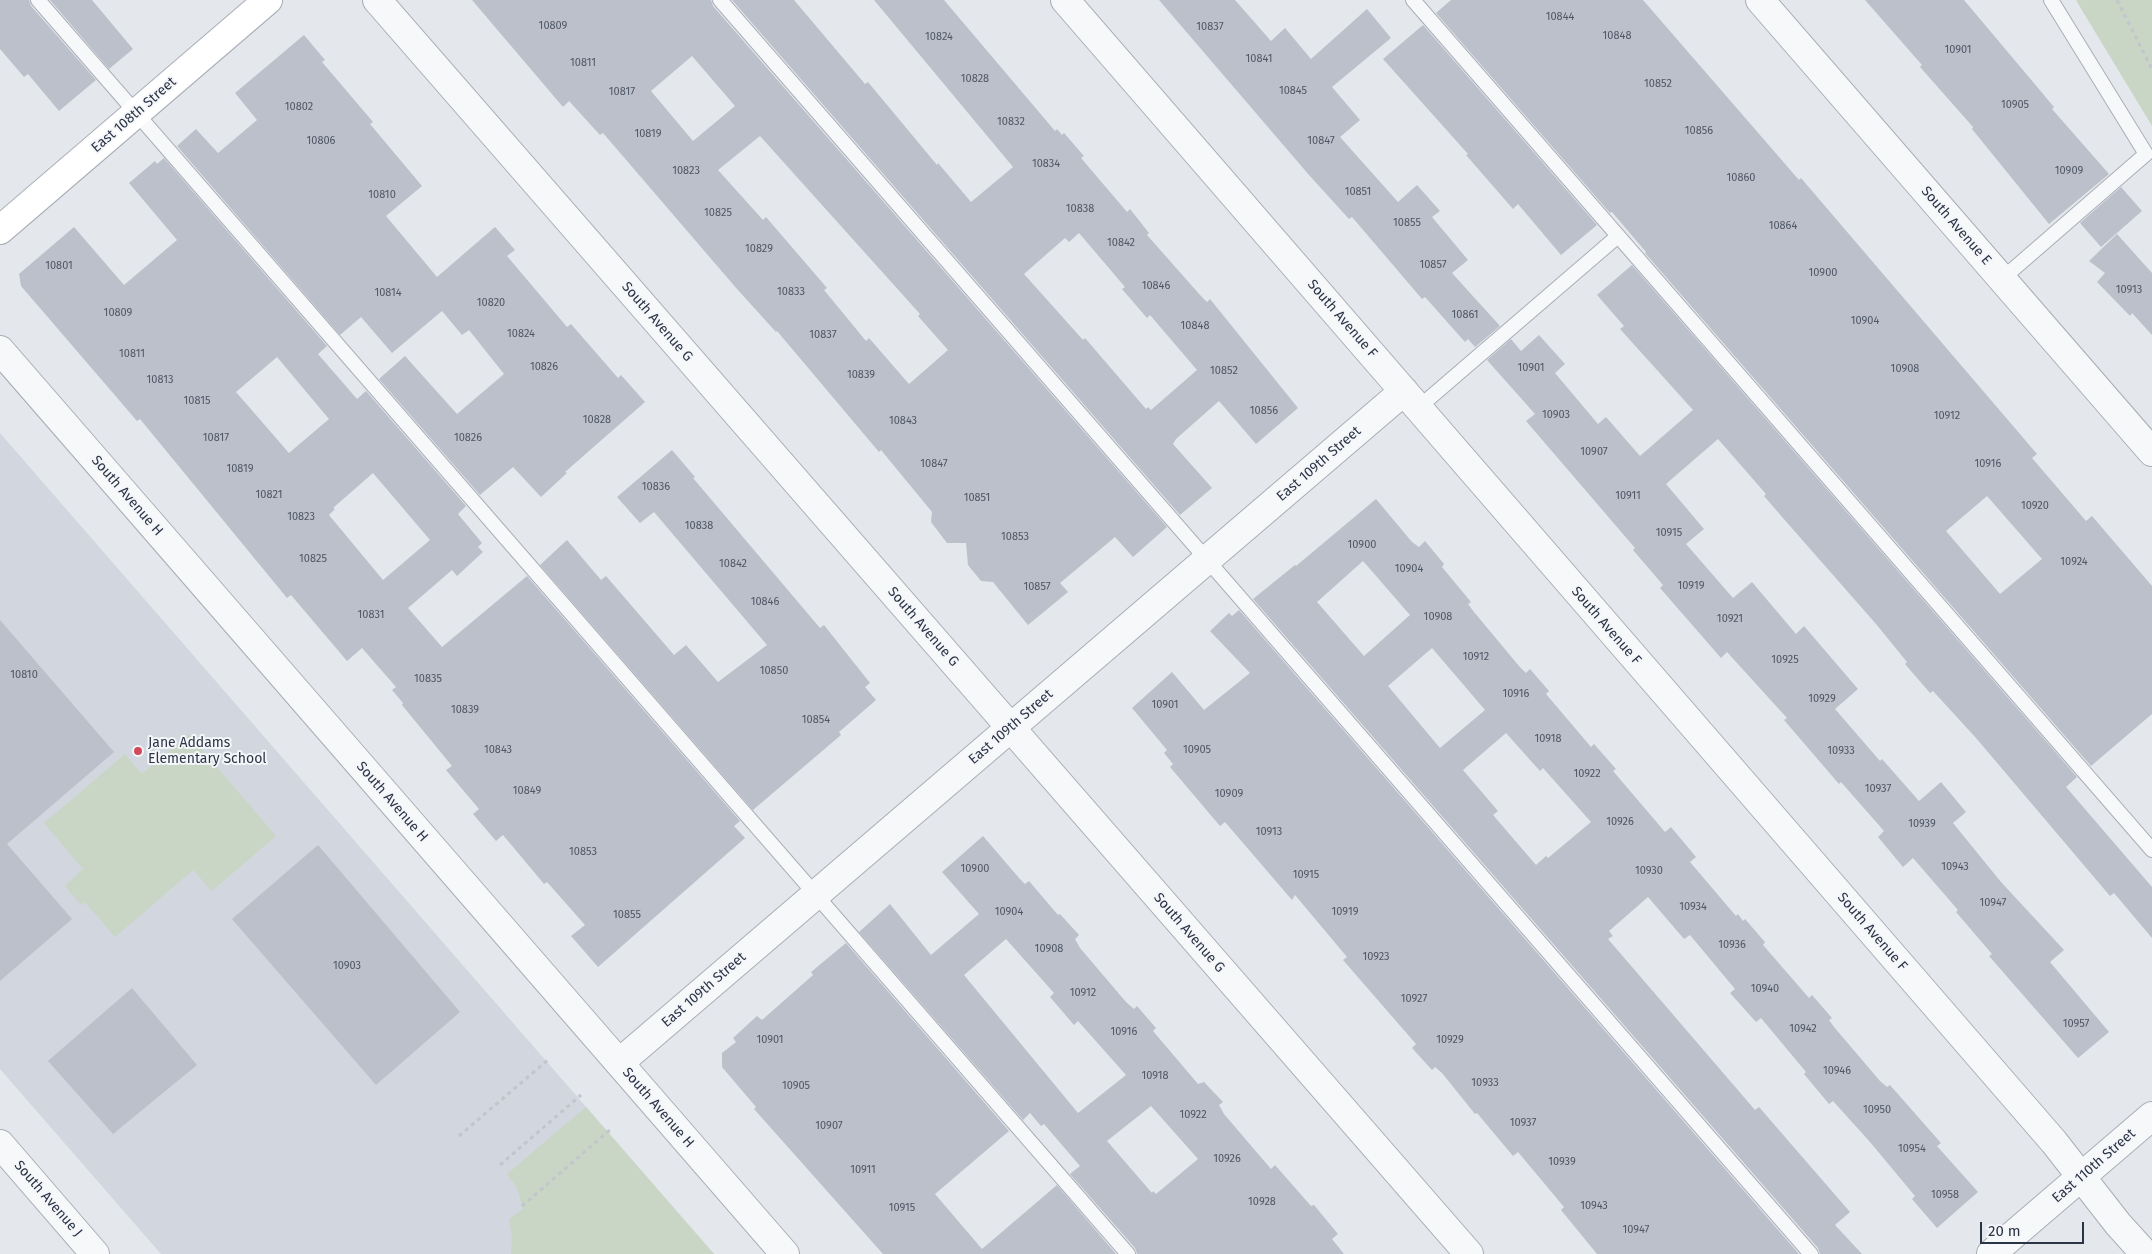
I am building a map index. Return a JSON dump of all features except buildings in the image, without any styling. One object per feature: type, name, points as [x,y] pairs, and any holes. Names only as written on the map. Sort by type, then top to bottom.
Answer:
[{"type":"street","name":"East 108th Street","points":[[0,230],[268,0]]},
{"type":"street","name":"South Avenue G","points":[[377,0],[1469,1254]]},
{"type":"street","name":"South Avenue F","points":[[1065,0],[2054,1142],[2145,1254]]},
{"type":"street","name":"South Avenue E","points":[[1760,0],[2152,452]]},
{"type":"street","name":"South Avenue H","points":[[0,350],[785,1254]]},
{"type":"street","name":"East 109th Street","points":[[619,1063],[1207,560],[1411,400]]},
{"type":"street","name":"East 110th Street","points":[[1991,1254],[2152,1116]]},
{"type":"street","name":"South Avenue J","points":[[0,1144],[95,1254]]},
{"type":"lane","points":[[38,0],[1128,1254]]},
{"type":"lane","points":[[720,0],[1811,1254]]},
{"type":"lane","points":[[1413,0],[2152,850]]},
{"type":"lane","points":[[2002,279],[2146,154],[2051,0]]},
{"type":"lane","points":[[1411,400],[1618,236]]},
{"type":"path","points":[[2117,0],[2152,69]]},
{"type":"path","points":[[459,1136],[549,1059]]},
{"type":"path","points":[[500,1165],[581,1095]]},
{"type":"path","points":[[522,1206],[611,1129]]},
{"type":"shaded area","name":"Jane Addams Elementary School","points":[[0,433],[714,1254],[161,1254],[0,1069]]},
{"type":"green space","points":[[2076,0],[2152,0],[2152,126],[2080,7]]},
{"type":"green space","points":[[189,734],[276,836],[212,891],[193,870],[115,937],[85,902],[81,905],[65,886],[83,869],[44,823],[125,754],[142,774]]},
{"type":"green space","points":[[586,1107],[714,1254],[511,1254],[512,1238],[509,1219],[523,1209],[517,1188],[507,1174]]},
{"type":"place","name":"Jane Addams Elementary School","points":[[138,751]]}]
